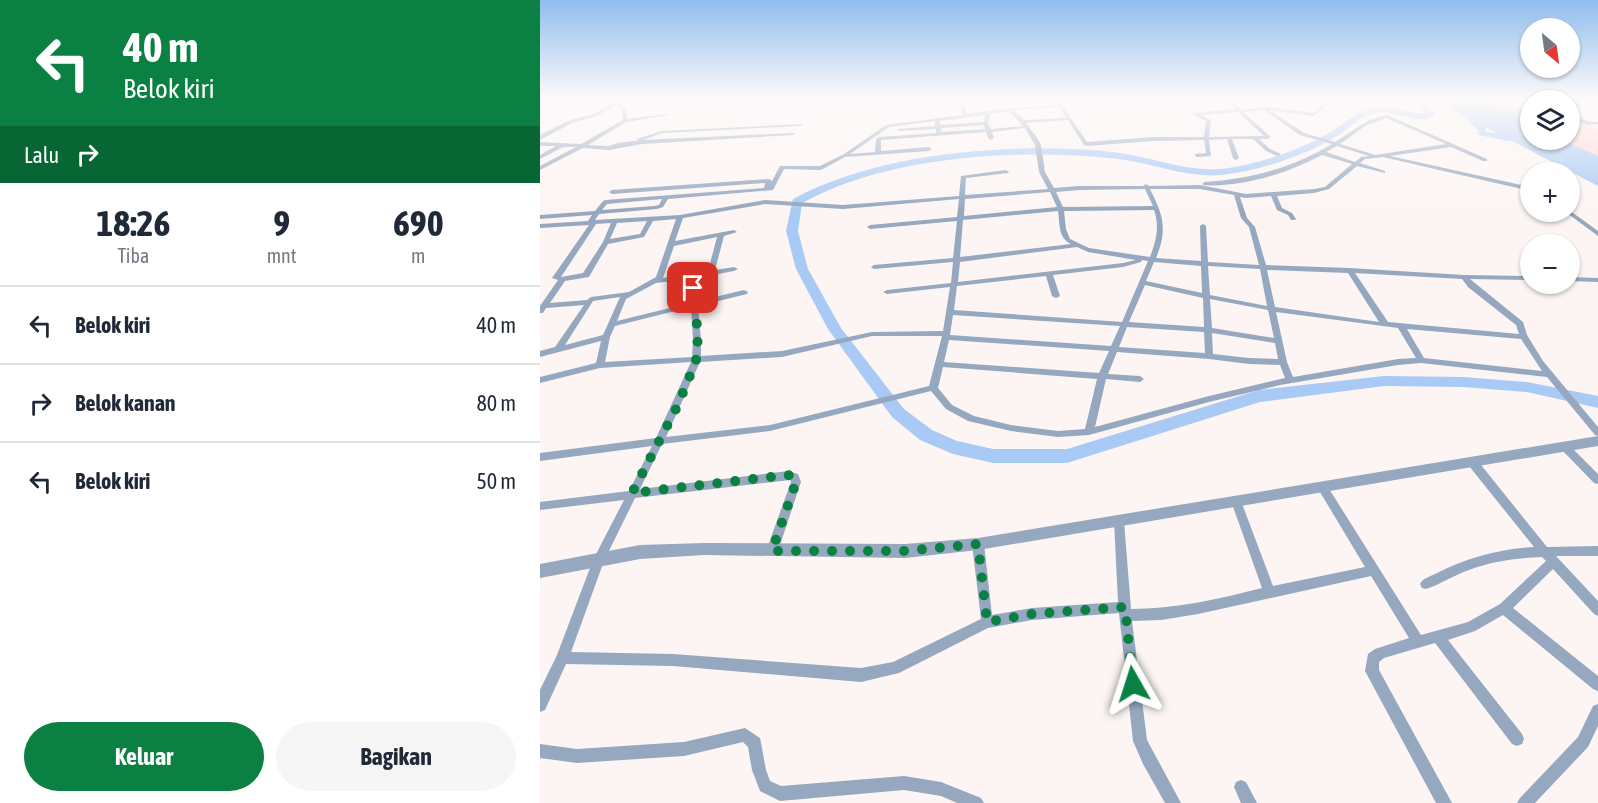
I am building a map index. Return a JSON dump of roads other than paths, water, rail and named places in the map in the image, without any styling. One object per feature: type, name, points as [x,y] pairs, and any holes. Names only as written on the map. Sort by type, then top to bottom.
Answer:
[{"type":"street","points":[[540,168],[598,136]]},
{"type":"street","points":[[615,146],[636,136]]},
{"type":"street","points":[[629,144],[650,136]]},
{"type":"street","points":[[540,144],[615,146],[750,136]]},
{"type":"street","points":[[765,202],[782,166],[820,168],[844,156],[872,136]]},
{"type":"street","points":[[868,139],[896,136]]},
{"type":"street","points":[[1032,136],[1036,142],[1041,170],[1053,189],[1060,209],[1067,240],[1075,246]]},
{"type":"street","points":[[1081,136],[1086,144],[1267,136]]},
{"type":"street","points":[[1313,136],[1378,155],[1520,187]]},
{"type":"street","points":[[1184,186],[1258,179],[1290,168],[1322,153],[1346,136]]},
{"type":"street","points":[[1433,136],[1485,160]]},
{"type":"street","points":[[1197,155],[1209,154],[1208,138]]},
{"type":"street","points":[[1229,138],[1236,158]]},
{"type":"street","points":[[1255,138],[1268,150],[1278,154]]},
{"type":"street","points":[[878,153],[879,139]]},
{"type":"street","points":[[540,157],[562,144]]},
{"type":"street","points":[[540,226],[680,217],[765,202],[843,207],[1053,189],[1146,186],[1200,187],[1237,195],[1321,190],[1334,183],[1363,158],[1452,145]]},
{"type":"street","points":[[844,156],[929,149]]},
{"type":"street","points":[[1322,153],[1383,172]]},
{"type":"street","points":[[933,388],[940,364],[955,284],[963,176],[1006,172]]},
{"type":"street","points":[[540,217],[655,208],[661,206],[666,198],[762,190],[766,189],[769,181],[612,192]]},
{"type":"street","points":[[691,196],[697,185]]},
{"type":"street","points":[[1089,432],[1102,377],[1162,231],[1162,220],[1146,186]]},
{"type":"street","points":[[1273,194],[1279,209],[1290,214],[1293,219]]},
{"type":"street","points":[[1237,195],[1244,218],[1252,227],[1264,266],[1283,362],[1290,380]]},
{"type":"street","points":[[870,227],[1060,209],[1157,208]]},
{"type":"street","points":[[598,212],[556,278],[586,275],[606,242],[615,220]]},
{"type":"street","points":[[657,281],[680,217]]},
{"type":"street","points":[[606,242],[642,236],[651,219]]},
{"type":"street","points":[[1580,220],[1598,234]]},
{"type":"street","points":[[1203,226],[1209,356]]},
{"type":"street","points":[[671,244],[734,232]]},
{"type":"street","points":[[711,273],[721,235]]},
{"type":"street","points":[[874,267],[1075,246],[1122,258],[1204,264],[1520,278]]},
{"type":"street","points":[[887,292],[1131,264],[1141,259]]},
{"type":"street","points":[[542,308],[629,294],[657,281],[734,268]]},
{"type":"street","points":[[1349,270],[1385,324]]},
{"type":"street","points":[[1049,273],[1056,296]]},
{"type":"street","points":[[540,705],[562,657],[599,560],[677,407],[697,357],[698,336],[693,304],[694,276]]},
{"type":"street","points":[[1464,277],[1520,324],[1522,337],[1598,433]]},
{"type":"street","points":[[542,308],[563,279]]},
{"type":"street","points":[[1580,279],[1598,280]]},
{"type":"street","points":[[1142,282],[1208,298],[1272,308],[1401,326],[1522,337]]},
{"type":"street","points":[[613,324],[744,292]]},
{"type":"street","points":[[600,364],[606,337],[620,304],[629,294]]},
{"type":"street","points":[[559,348],[588,302]]},
{"type":"street","points":[[950,312],[1208,330],[1279,341]]},
{"type":"street","points":[[1401,326],[1420,360]]},
{"type":"street","points":[[541,381],[600,364],[792,352],[872,334],[946,335],[1283,362]]},
{"type":"street","points":[[540,354],[606,337]]},
{"type":"street","points":[[933,388],[949,407],[971,419],[1058,435],[1089,432],[1209,399],[1290,380],[1398,362],[1420,360],[1551,375]]},
{"type":"street","points":[[940,364],[1140,379]]},
{"type":"street","points":[[540,457],[770,428],[933,388]]},
{"type":"street","points":[[540,571],[640,552],[704,549],[905,551],[978,544],[1598,441]]},
{"type":"street","points":[[1564,446],[1598,480]]},
{"type":"street","points":[[1473,463],[1549,556],[1598,610]]},
{"type":"street","points":[[540,506],[788,475],[794,477],[796,482],[772,551]]},
{"type":"street","points":[[1322,487],[1418,641]]},
{"type":"street","points":[[1236,501],[1269,592]]},
{"type":"street","points":[[1119,521],[1125,611],[1140,741],[1173,803]]},
{"type":"street","points":[[978,544],[987,622]]},
{"type":"street","points":[[1426,584],[1449,571],[1479,560],[1510,553],[1549,556],[1598,551]]},
{"type":"street","points":[[1444,803],[1372,671],[1373,659],[1380,653],[1471,627],[1504,608],[1549,556]]},
{"type":"street","points":[[562,657],[674,660],[861,675],[894,668],[987,622],[1032,614],[1125,611],[1143,616],[1187,610],[1374,570]]},
{"type":"street","points":[[1504,608],[1598,684]]},
{"type":"street","points":[[1438,637],[1518,739]]},
{"type":"street","points":[[1525,803],[1583,742],[1598,711]]},
{"type":"street","points":[[540,751],[577,756],[684,749],[745,735],[755,743],[759,770],[765,786],[778,798],[904,783],[941,789],[976,803]]},
{"type":"street","points":[[1240,787],[1249,803]]},
{"type":"water","points":[[1504,136],[1520,136],[1520,145]]},
{"type":"water","points":[[1580,148],[1598,156],[1598,186],[1580,177],[1580,162],[1552,162],[1529,150],[1580,150]]},
{"type":"waterway","points":[[1329,136],[1260,164],[1220,172],[1190,170],[1124,157],[1060,151],[938,159],[896,166],[822,187],[797,201],[792,231],[802,269],[835,329],[898,413],[926,435],[953,447],[993,456],[1067,456],[1259,396],[1384,381],[1463,382],[1527,387],[1598,402]]},
{"type":"waterway","points":[[1499,136],[1516,136]]}]
